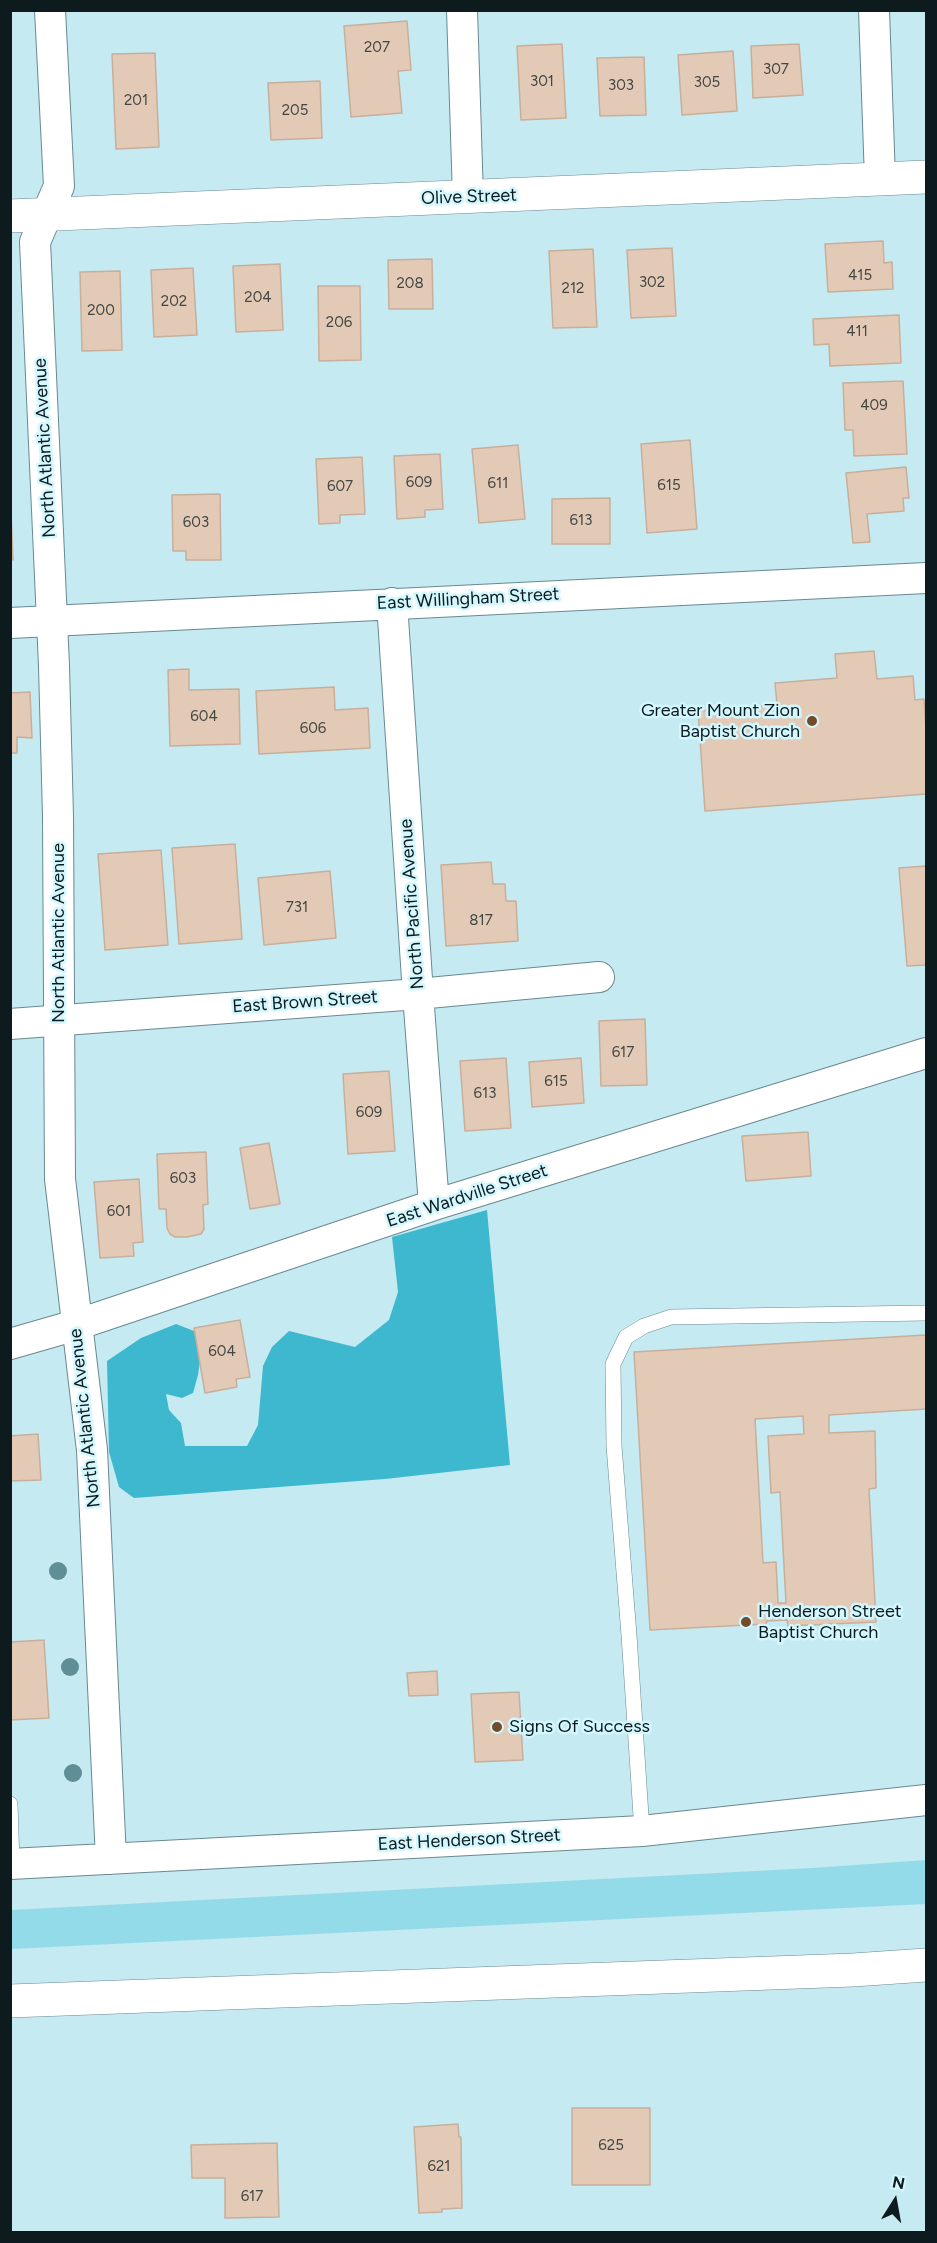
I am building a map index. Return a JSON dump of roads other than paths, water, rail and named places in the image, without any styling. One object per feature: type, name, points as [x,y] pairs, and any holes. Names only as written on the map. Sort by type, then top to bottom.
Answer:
[{"type":"street","name":"North Atlantic Avenue","points":[[50,10],[59,186],[35,242],[53,620],[58,816],[60,1179],[92,1450],[111,1859]]},
{"type":"street","points":[[462,10],[468,197]]},
{"type":"street","points":[[874,10],[880,179]]},
{"type":"street","name":"Olive Street","points":[[10,216],[927,177]]},
{"type":"street","name":"East Willingham Street","points":[[10,623],[927,578]]},
{"type":"street","name":"North Pacific Avenue","points":[[392,603],[434,1205]]},
{"type":"street","name":"East Brown Street","points":[[10,1024],[418,994],[599,977]]},
{"type":"street","name":"East Wardville Street","points":[[10,1344],[76,1325],[434,1205],[927,1053]]},
{"type":"street","name":"East Henderson Street","points":[[11,1864],[642,1831],[927,1800]]},
{"type":"street","points":[[10,2001],[853,1970],[927,1965]]},
{"type":"lane","points":[[642,1831],[614,1446],[613,1364],[626,1337],[644,1326],[671,1317],[927,1313]]},
{"type":"lane","points":[[10,1804],[11,1864]]},
{"type":"place","name":"Greater Mount Zion Baptist Church","points":[[812,721]]},
{"type":"place","name":"Henderson Street Baptist Church","points":[[746,1622]]},
{"type":"place","name":"Signs Of Success","points":[[497,1727]]}]
